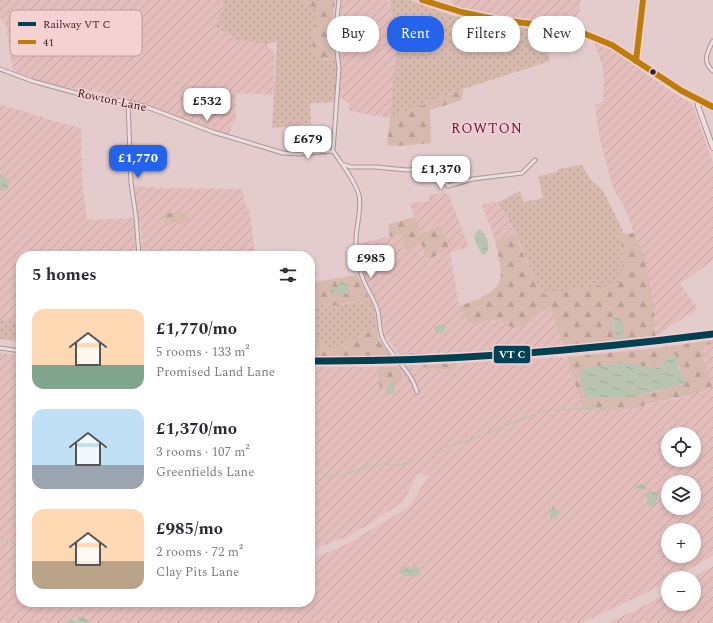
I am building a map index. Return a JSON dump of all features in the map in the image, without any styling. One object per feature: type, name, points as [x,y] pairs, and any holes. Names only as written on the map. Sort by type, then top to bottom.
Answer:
[{"type":"highway","points":[[422,0],[468,14],[578,31],[612,45],[659,77],[713,107]]},
{"type":"street","points":[[339,0],[335,36],[339,68],[333,151],[359,195],[356,252],[361,275],[378,312],[383,338],[405,368],[416,385],[418,392]]},
{"type":"street","points":[[636,60],[643,0]]},
{"type":"street","points":[[713,40],[706,58],[707,65],[713,71]]},
{"type":"street","name":"Rowton Lane","points":[[0,69],[32,81],[76,93],[144,106],[212,132],[283,153],[298,154],[333,151]]},
{"type":"street","points":[[698,100],[698,106],[713,148]]},
{"type":"street","points":[[128,102],[130,183],[136,218],[139,251]]},
{"type":"street","points":[[342,164],[351,167],[375,167],[407,170],[428,169],[448,186],[473,179],[522,173],[535,160]]},
{"type":"street","points":[[0,348],[16,350]]},
{"type":"shaded area","points":[[222,0],[224,7],[214,26],[235,38],[235,40],[268,44],[275,56],[273,95],[236,93],[236,118],[228,135],[137,101],[44,82],[13,71],[11,56],[142,56],[142,10],[10,10],[10,52],[6,26],[0,17],[0,1]]},
{"type":"shaded area","points":[[342,0],[385,0],[390,2],[392,16],[387,16],[387,52],[396,52],[390,118],[349,111],[350,104],[338,96],[341,66],[340,52],[379,52],[379,16],[340,16]]},
{"type":"shaded area","points":[[452,0],[580,0],[580,10],[576,16],[528,16],[528,19],[520,18],[520,16],[503,16],[473,12],[452,6]]},
{"type":"shaded area","points":[[594,42],[611,49],[672,92],[692,104],[713,163],[713,260],[680,284],[698,309],[667,328],[656,338],[654,312],[642,249],[633,233],[623,205],[614,191],[600,140],[595,105],[603,101],[604,79],[602,64]]},
{"type":"shaded area","points":[[0,104],[81,128],[82,180],[87,220],[134,218],[136,251],[16,251],[16,322],[0,320]]},
{"type":"shaded area","points":[[133,186],[242,189],[245,203],[250,212],[254,251],[142,251],[141,232]]},
{"type":"shaded area","points":[[446,193],[449,195],[469,247],[450,252],[459,306],[469,323],[497,320],[502,321],[510,327],[518,327],[528,323],[544,308],[551,307],[565,349],[425,357],[429,353],[398,353],[385,335],[379,305],[363,275],[359,259],[358,243],[402,234],[406,249],[420,245],[425,257],[438,255],[445,249],[440,225],[434,226],[420,234],[418,224],[409,203],[430,201],[429,195]]},
{"type":"shaded area","points":[[494,201],[502,210],[515,234],[495,240],[482,205]]},
{"type":"shaded area","points":[[713,344],[713,556],[701,563],[701,523],[661,523],[661,563],[701,563],[686,571],[661,571],[661,585],[582,623],[0,623],[0,353],[16,355],[16,607],[315,607],[315,558],[349,543],[409,507],[428,476],[418,474],[403,502],[366,526],[346,537],[315,549],[315,367],[377,367],[380,387],[392,383],[394,384],[400,379],[405,378],[397,366],[423,365],[425,370],[454,369],[458,363],[567,357],[583,409],[600,408],[606,411],[636,408],[651,403],[681,398],[711,387],[703,357],[707,352],[702,353],[701,346]]},
{"type":"shaded area","points":[[713,566],[713,623],[608,623],[661,596],[661,611],[701,611],[701,573]]},
{"type":"green space","points":[[222,0],[302,0],[317,9],[312,49],[325,60],[335,59],[337,66],[334,102],[310,103],[311,124],[272,128],[277,41],[268,44],[235,40],[235,38],[214,26],[224,7]]},
{"type":"green space","points":[[302,0],[335,0],[333,16],[327,16],[327,52],[334,52],[335,59],[322,58],[312,49],[317,9]]},
{"type":"green space","points":[[390,0],[409,0],[453,16],[452,52],[520,52],[520,27],[528,29],[528,52],[548,52],[550,61],[460,90],[390,118],[396,52],[444,52],[444,16],[392,16]]},
{"type":"green space","points":[[463,89],[462,100],[430,110],[431,143],[398,146],[387,145],[390,118]]},
{"type":"green space","points":[[582,165],[591,180],[602,189],[622,229],[623,273],[618,283],[607,286],[596,286],[541,295],[511,224],[497,203],[520,191],[523,202],[543,198],[538,176],[558,172],[558,169]]},
{"type":"green space","points":[[188,211],[189,221],[165,225],[164,214]]},
{"type":"green space","points":[[415,217],[420,234],[440,225],[449,248],[429,258],[425,257],[421,244],[406,250],[402,234],[390,237],[388,224]]},
{"type":"green space","points":[[633,233],[642,249],[647,268],[654,312],[656,338],[565,349],[551,307],[546,308],[530,322],[518,328],[511,327],[497,320],[478,323],[466,321],[467,320],[459,306],[487,294],[497,287],[499,283],[501,274],[495,240],[515,234],[541,295],[596,286],[607,286],[618,283],[623,273],[621,234]],"holes":[[[613,319],[623,323],[623,338],[618,341],[615,335]]]},
{"type":"green space","points":[[315,266],[317,277],[315,277]]},
{"type":"green space","points":[[357,275],[370,300],[332,306],[315,304],[315,282]]},
{"type":"green space","points":[[370,300],[374,308],[377,328],[334,349],[315,342],[315,304],[332,306]]},
{"type":"green space","points":[[0,320],[16,322],[16,341],[0,339]]},
{"type":"green space","points":[[377,328],[379,340],[391,357],[315,358],[315,342],[334,349]]},
{"type":"green space","points":[[713,340],[713,344],[701,346],[702,353],[707,352],[708,356],[703,357],[712,387],[690,395],[651,403],[636,408],[606,411],[599,408],[583,410],[567,357],[656,348]],"holes":[[[673,354],[685,383],[656,392],[621,398],[587,397],[585,368],[623,363],[658,368]]]},
{"type":"green space","points":[[398,353],[429,353],[425,357],[403,358]]},
{"type":"green space","points":[[458,363],[454,369],[425,370],[423,365]]},
{"type":"green space","points":[[397,366],[405,378],[400,379],[394,385],[387,383],[386,388],[380,388],[377,367]]},
{"type":"water","points":[[0,174],[7,179],[9,186],[7,190],[0,190]]},
{"type":"water","points":[[478,230],[483,232],[488,242],[486,254],[483,255],[478,248],[474,237]]},
{"type":"water","points":[[337,281],[341,281],[348,285],[349,294],[338,295],[337,290],[332,294],[330,292],[331,288],[339,287]]},
{"type":"water","points":[[617,316],[624,327],[624,334],[621,341],[616,339],[613,319]]},
{"type":"water","points":[[444,324],[446,327],[442,334],[436,332],[434,327]]},
{"type":"water","points":[[673,354],[676,355],[678,368],[683,375],[685,383],[627,398],[586,397],[581,379],[581,372],[583,369],[623,363],[658,368]]},
{"type":"water","points":[[388,382],[394,385],[395,391],[389,395],[386,393]]},
{"type":"water","points":[[646,483],[646,490],[635,489],[634,486]]},
{"type":"water","points":[[647,491],[658,494],[655,504],[649,507],[646,495]]},
{"type":"water","points":[[549,508],[554,508],[560,512],[556,519],[552,519],[550,517]]},
{"type":"water","points":[[404,567],[418,567],[421,574],[415,576],[403,575],[399,571]]},
{"type":"water","points":[[81,616],[87,619],[88,622],[87,623],[78,623],[78,618]]},
{"type":"water","points":[[71,618],[78,623],[66,623]]},
{"type":"waterway","points":[[435,456],[436,451],[444,446],[470,440],[548,410],[600,408],[606,411]]},
{"type":"waterway","points":[[323,477],[345,474],[366,467],[382,464],[394,466],[414,460]]},
{"type":"waterway","points":[[0,543],[5,540],[15,544]]},
{"type":"transit line","name":"41","points":[[422,0],[461,12],[499,20],[558,27],[578,31],[612,45],[682,91],[713,107]]},
{"type":"transit line","name":"41","points":[[636,61],[643,0]]},
{"type":"transit line","points":[[315,361],[411,360],[512,354],[612,346],[713,334]]},
{"type":"district","name":"ROWTON","points":[[487,128]]}]
